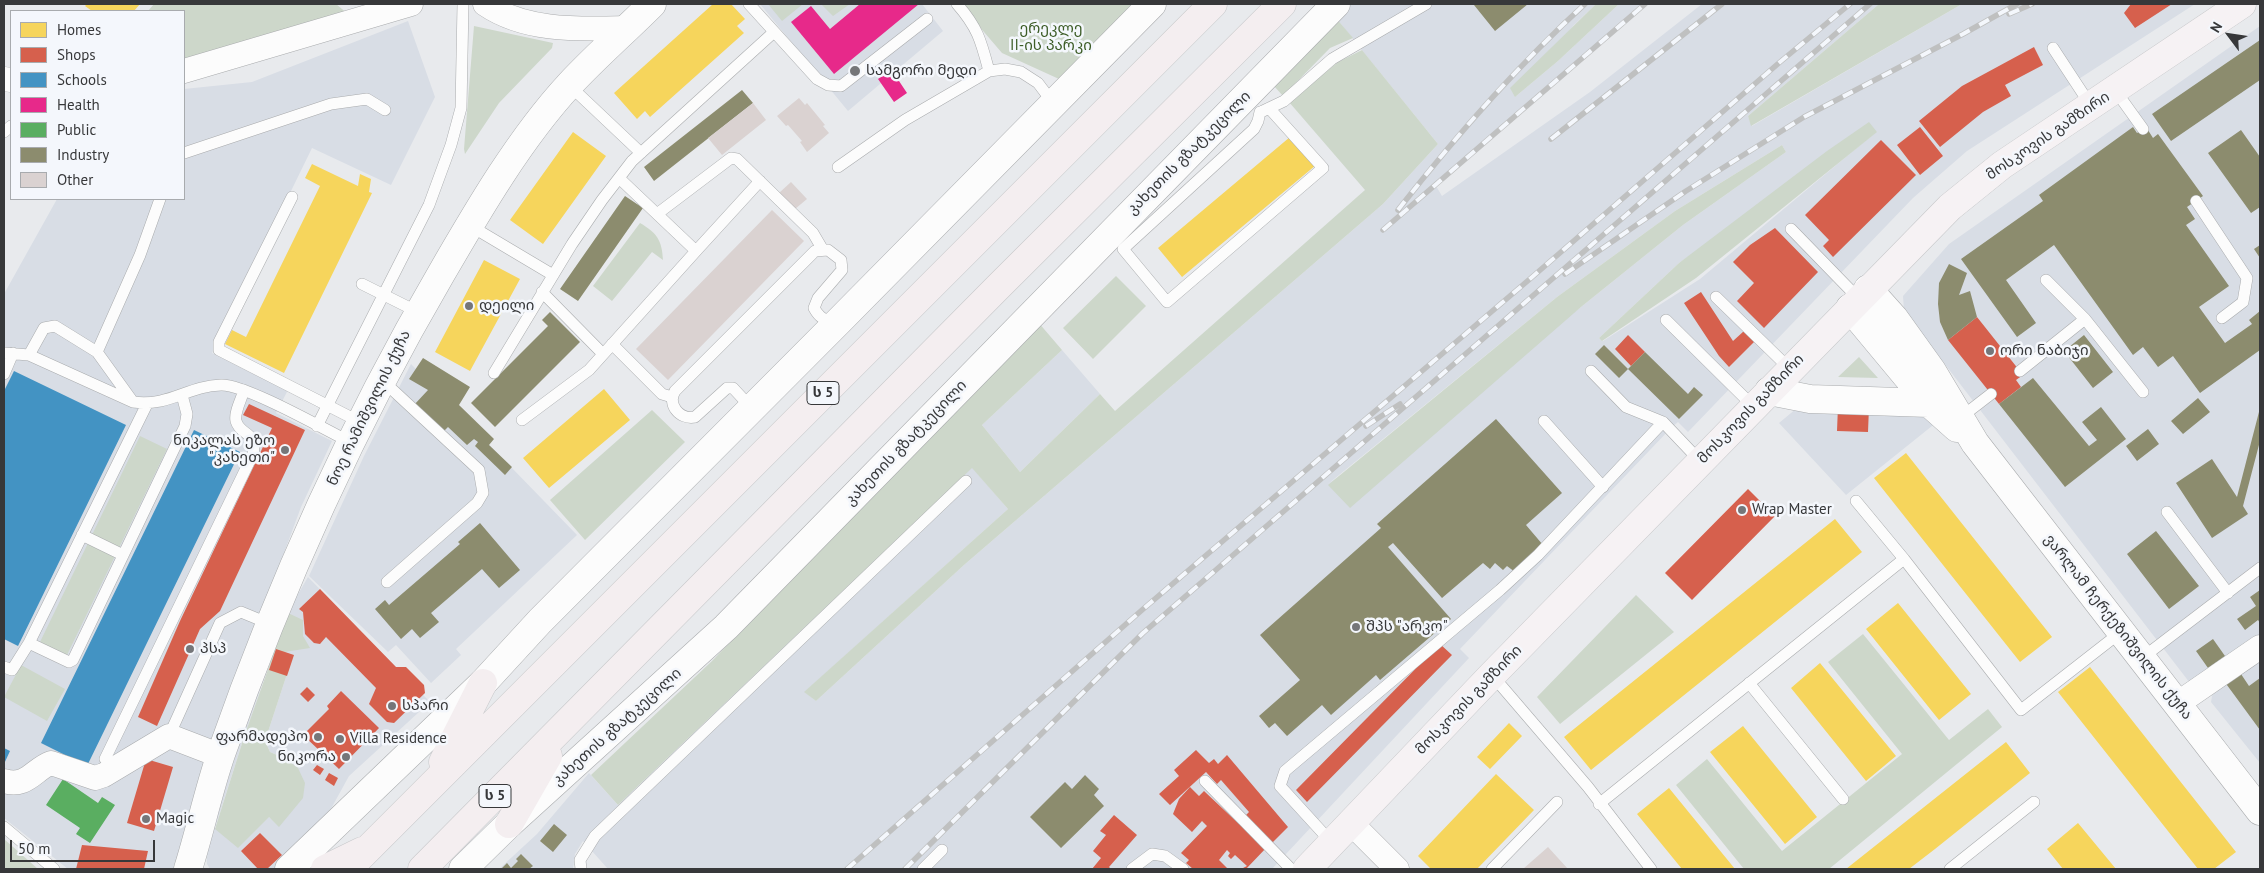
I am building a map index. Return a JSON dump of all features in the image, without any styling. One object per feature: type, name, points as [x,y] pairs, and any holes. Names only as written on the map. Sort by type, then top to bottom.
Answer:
[{"type":"highway","name":"ს 5","points":[[348,869],[1214,4]]},
{"type":"highway","name":"ს 5","points":[[422,869],[998,287],[1282,4]]},
{"type":"highway","points":[[432,783],[483,683]]},
{"type":"highway","points":[[509,824],[568,722]]},
{"type":"highway","points":[[325,869],[368,848]]},
{"type":"main road","name":"მოსკოვის გამზირი","points":[[1307,869],[1700,461],[1958,201],[2002,165],[2242,4]]},
{"type":"street","points":[[185,71],[411,4]]},
{"type":"street","points":[[484,4],[496,12],[522,22],[570,29],[627,28]]},
{"type":"street","name":"ნოე რამიშვილის ქუჩა","points":[[193,864],[221,756],[270,624],[355,432],[418,312],[469,225],[521,146],[569,85],[652,4]]},
{"type":"street","points":[[289,869],[483,683],[540,621],[839,322],[1152,4]]},
{"type":"street","name":"კახეთის გზატკეცილი","points":[[462,869],[726,627],[1256,108],[1336,4]]},
{"type":"street","name":"ვარლამ ჩერქეზიშვილის ქუჩა","points":[[1859,299],[1929,403],[1975,443]]},
{"type":"street","name":"ვარლამ ჩერქეზიშვილის ქუჩა","points":[[1859,299],[1894,318],[1932,371],[1975,443],[2260,812]]},
{"type":"street","points":[[1761,399],[1929,403]]},
{"type":"street","points":[[2177,704],[2260,647]]},
{"type":"street","points":[[4,781],[23,781],[36,774],[44,765],[51,763],[95,778],[104,775],[169,736],[221,756]]},
{"type":"street","points":[[1351,823],[1397,869]]},
{"type":"lane","points":[[317,426],[430,204],[452,146],[461,108],[463,4]]},
{"type":"lane","points":[[749,4],[817,79],[828,85],[841,86],[927,19]]},
{"type":"lane","points":[[957,4],[970,19],[980,37],[988,71]]},
{"type":"lane","points":[[1256,108],[1284,101],[1332,59],[1426,4]]},
{"type":"lane","points":[[494,373],[577,236],[619,178],[641,153],[774,32]]},
{"type":"lane","points":[[2053,48],[2091,106]]},
{"type":"lane","points":[[838,167],[905,120],[988,71],[1005,69],[1021,72],[1038,83],[1050,99],[1049,107]]},
{"type":"lane","points":[[569,85],[641,153]]},
{"type":"lane","points":[[2115,90],[2143,129]]},
{"type":"lane","points":[[185,153],[331,104],[367,99],[385,110]]},
{"type":"lane","points":[[1256,108],[1323,168],[1167,302],[1123,249],[1254,129],[1258,122],[1256,108]]},
{"type":"lane","points":[[657,214],[731,158],[740,160],[813,233],[823,250]]},
{"type":"lane","points":[[619,178],[696,251]]},
{"type":"lane","points":[[522,420],[589,370],[760,181]]},
{"type":"lane","points":[[292,197],[219,342],[218,350],[328,405],[355,432]]},
{"type":"lane","points":[[98,352],[140,255],[160,200]]},
{"type":"lane","points":[[2196,201],[2247,278],[2243,302],[2222,318]]},
{"type":"lane","points":[[469,225],[553,275]]},
{"type":"lane","points":[[1791,229],[1859,299]]},
{"type":"lane","points":[[744,416],[747,408],[745,401],[734,388],[727,388],[695,417],[688,418],[677,411],[672,405],[672,397],[815,251],[828,250],[836,254],[840,260],[842,270],[818,298],[814,308],[818,316],[827,321],[839,322]]},
{"type":"lane","points":[[2046,280],[2085,320],[2143,392]]},
{"type":"lane","points":[[362,284],[418,312]]},
{"type":"lane","points":[[542,292],[603,354]]},
{"type":"lane","points":[[1716,297],[1790,369]]},
{"type":"lane","points":[[1666,320],[1761,399]]},
{"type":"lane","points":[[2020,371],[2085,320]]},
{"type":"lane","points":[[29,355],[44,328],[55,326],[98,352],[132,402]]},
{"type":"lane","points":[[612,344],[662,394],[672,397]]},
{"type":"lane","points":[[4,374],[9,353],[29,355],[132,402],[146,404],[162,402],[202,388],[223,384],[244,390],[317,426],[355,432]]},
{"type":"lane","points":[[1591,370],[1626,407],[1663,422],[1700,461]]},
{"type":"lane","points":[[382,380],[479,470],[483,493],[477,503],[387,582]]},
{"type":"lane","points":[[105,759],[253,454],[252,436],[237,424],[236,418],[244,390]]},
{"type":"lane","points":[[1960,418],[1991,394]]},
{"type":"lane","points":[[29,643],[69,662],[74,660],[185,426],[187,414],[182,395]]},
{"type":"lane","points":[[4,667],[12,670],[29,643],[146,404]]},
{"type":"lane","points":[[1544,421],[1603,487]]},
{"type":"lane","points":[[1332,843],[1280,786],[1285,771],[1538,556],[1663,422]]},
{"type":"lane","points":[[581,869],[580,860],[595,836],[966,481]]},
{"type":"lane","points":[[1856,501],[1904,559],[2021,710],[2122,631]]},
{"type":"lane","points":[[2167,512],[2228,593]]},
{"type":"lane","points":[[82,535],[123,555]]},
{"type":"lane","points":[[1599,804],[1904,559]]},
{"type":"lane","points":[[2142,658],[2260,568]]},
{"type":"lane","points":[[169,736],[220,623],[241,612],[270,624]]},
{"type":"lane","points":[[1492,675],[1548,739],[1650,869]]},
{"type":"lane","points":[[1749,683],[1843,800]]},
{"type":"lane","points":[[1205,780],[1291,869]]},
{"type":"lane","points":[[1492,869],[1557,802]]},
{"type":"lane","points":[[1950,869],[2034,802]]},
{"type":"lane","points":[[4,827],[54,869]]},
{"type":"lane","points":[[923,869],[942,850]]},
{"type":"lane","points":[[1132,869],[1152,854],[1165,856],[1182,869]]},
{"type":"shaded area","name":"სამგორი მედი","points":[[760,4],[922,4],[943,31],[848,111]]},
{"type":"shaded area","points":[[1349,4],[1596,4],[1574,25],[1515,97],[1558,61],[1619,4],[1645,4],[1436,186],[1442,196],[1590,92],[1702,4],[1879,4],[1748,116],[1752,126],[1962,4],[2195,4],[1967,151],[1913,198],[1688,432],[1678,422],[1670,429],[1460,649],[1469,658],[1272,869],[608,869],[583,841],[575,854],[573,869],[499,869],[537,834],[589,773],[618,805],[972,467],[1008,509],[805,692],[816,701],[964,565],[1383,204],[1438,144],[1335,17]],"holes":[[[1877,131],[1700,279],[1603,341],[1599,338],[1679,263]],[[1782,145],[1786,152],[1683,225],[1581,307],[1328,484],[1557,297],[1675,211]]]},
{"type":"shaded area","points":[[408,21],[435,97],[391,185],[312,148],[212,353],[288,390],[276,413],[332,441],[301,507],[226,710],[175,869],[68,869],[4,818],[4,294],[56,200],[185,200],[185,89],[252,82]]},
{"type":"shaded area","points":[[2260,26],[2260,640],[2193,687],[1904,311],[1903,296],[1949,244]]},
{"type":"shaded area","points":[[1062,350],[1100,394],[1020,472],[982,425]]},
{"type":"shaded area","points":[[411,364],[577,535],[456,649],[461,655],[431,683],[396,645],[388,652],[309,576],[364,456]]},
{"type":"shaded area","points":[[1893,407],[1937,422],[1846,495],[1779,423],[1797,408]]},
{"type":"shaded area","points":[[308,577],[430,702],[349,776],[327,816],[274,869],[210,869],[207,864],[206,851],[242,734],[280,625]],"holes":[[[302,625],[303,636],[279,653],[287,674],[265,741],[270,752],[286,759],[279,826],[269,817],[215,828],[282,627]]]},
{"type":"shaded area","points":[[2260,654],[2260,763],[2211,702],[2214,685]]},
{"type":"green space","points":[[154,4],[336,4],[348,14],[185,63],[185,10],[149,10]]},
{"type":"green space","points":[[768,4],[803,4],[782,21]]},
{"type":"green space","points":[[821,4],[850,4],[833,16]]},
{"type":"green space","name":"ერეკლე II-ის პარკი","points":[[960,4],[1133,4],[1059,79],[1002,53]]},
{"type":"green space","points":[[1596,4],[1619,4],[1558,61],[1515,97],[1510,88]]},
{"type":"green space","points":[[1879,4],[1962,4],[1751,126],[1748,116]]},
{"type":"green space","points":[[1335,17],[1353,38],[1330,48],[1283,96],[1274,86]]},
{"type":"green space","points":[[474,26],[553,43],[552,48],[499,103],[465,154],[464,149]]},
{"type":"green space","points":[[1362,50],[1438,144],[1383,204],[964,565],[816,701],[804,692],[1008,509],[972,468],[618,805],[591,775],[712,661],[1038,322],[1062,350],[982,425],[1020,472],[1100,394],[1115,411],[1365,190],[1289,102],[1338,62]]},
{"type":"green space","points":[[1869,122],[1877,132],[1696,278],[1602,341],[1599,338],[1679,263],[1827,151]]},
{"type":"green space","points":[[1782,145],[1786,152],[1683,225],[1581,307],[1350,508],[1328,485],[1557,297],[1675,211]]},
{"type":"green space","points":[[640,223],[651,230],[658,238],[663,260],[652,252],[612,301],[593,286]]},
{"type":"green space","points":[[1116,276],[1146,306],[1093,359],[1063,328]]},
{"type":"green space","points":[[1859,357],[1878,378],[1838,377]]},
{"type":"green space","points":[[652,410],[685,442],[585,540],[550,500]]},
{"type":"green space","points":[[140,436],[167,449],[67,655],[40,642]]},
{"type":"green space","points":[[1636,595],[1674,632],[1560,724],[1537,697]]},
{"type":"green space","points":[[288,613],[303,620],[303,636],[310,648],[278,653],[287,674],[265,741],[270,752],[286,759],[298,768],[305,783],[303,798],[279,827],[269,817],[238,848],[215,829],[245,734]]},
{"type":"green space","points":[[1863,634],[1949,740],[1988,709],[2002,727],[1829,869],[1744,869],[1676,785],[1707,759],[1782,851],[1902,754],[1828,662]]},
{"type":"green space","points":[[21,665],[65,689],[47,721],[4,697]]},
{"type":"green space","points":[[4,839],[38,869],[4,869]]},
{"type":"building: Homes","points":[[87,4],[140,4],[135,10],[91,10],[85,6]]},
{"type":"building: Homes","points":[[713,4],[731,4],[745,19],[737,26],[744,33],[650,117],[645,111],[637,119],[614,93]]},
{"type":"building: Homes","points":[[573,132],[606,156],[543,244],[510,220]]},
{"type":"building: Homes","points":[[1290,137],[1316,165],[1182,277],[1158,248]]},
{"type":"building: Homes","points":[[312,164],[358,186],[360,174],[371,179],[369,192],[372,193],[284,373],[225,344],[232,330],[246,337],[320,186],[305,178]]},
{"type":"building: Homes","points":[[484,260],[520,279],[470,371],[435,352]]},
{"type":"building: Homes","points":[[604,389],[630,420],[549,488],[523,458]]},
{"type":"building: Homes","points":[[1906,453],[2052,637],[2020,662],[1874,478]]},
{"type":"building: Homes","points":[[1835,519],[1862,552],[1591,770],[1564,737]]},
{"type":"building: Homes","points":[[1898,603],[1971,694],[1939,720],[1866,629]]},
{"type":"building: Homes","points":[[1820,663],[1896,756],[1866,781],[1791,688]]},
{"type":"building: Homes","points":[[2090,667],[2236,852],[2214,869],[2198,869],[2058,692]]},
{"type":"building: Homes","points":[[1509,723],[1522,736],[1490,769],[1477,757]]},
{"type":"building: Homes","points":[[1743,726],[1817,817],[1785,844],[1710,752]]},
{"type":"building: Homes","points":[[2006,742],[2030,773],[1935,849],[1909,869],[1846,869]]},
{"type":"building: Homes","points":[[1496,774],[1534,810],[1477,869],[1431,869],[1418,856]]},
{"type":"building: Homes","points":[[1669,788],[1735,869],[1682,869],[1637,814]]},
{"type":"building: Homes","points":[[2078,823],[2116,869],[2063,869],[2047,849]]},
{"type":"building: Shops","points":[[2131,4],[2172,4],[2135,28],[2124,13]]},
{"type":"building: Shops","points":[[2034,47],[2043,65],[2005,85],[2011,96],[1983,112],[1940,147],[1919,121],[1962,86]]},
{"type":"building: Shops","points":[[1920,127],[1943,156],[1920,175],[1897,145]]},
{"type":"building: Shops","points":[[1881,140],[1916,175],[1833,257],[1823,246],[1829,240],[1805,215]]},
{"type":"building: Shops","points":[[1775,228],[1818,272],[1764,328],[1737,301],[1754,283],[1733,262],[1750,245]]},
{"type":"building: Shops","points":[[1701,292],[1733,341],[1744,331],[1755,341],[1729,367],[1719,356],[1684,303]]},
{"type":"building: Shops","points":[[1977,317],[2023,375],[2016,380],[2021,387],[1999,404],[1948,340]]},
{"type":"building: Shops","points":[[1628,335],[1645,352],[1631,366],[1615,349]]},
{"type":"building: Shops","points":[[249,404],[305,430],[220,611],[200,629],[157,726],[138,717],[180,621],[272,428],[243,415]]},
{"type":"building: Shops","points":[[1838,406],[1869,407],[1868,432],[1837,431]]},
{"type":"building: Shops","points":[[1748,489],[1775,516],[1692,600],[1665,573]]},
{"type":"building: Shops","points":[[320,589],[396,667],[406,667],[424,685],[425,693],[394,723],[387,722],[369,704],[376,688],[326,637],[320,644],[314,643],[305,634],[303,612],[299,609]]},
{"type":"building: Shops","points":[[1440,644],[1452,655],[1307,802],[1296,790]]},
{"type":"building: Shops","points":[[276,649],[294,655],[287,676],[269,670]]},
{"type":"building: Shops","points":[[307,687],[315,695],[308,702],[300,694]]},
{"type":"building: Shops","points":[[341,691],[379,728],[339,769],[303,735],[329,709],[327,706]]},
{"type":"building: Shops","points":[[1196,750],[1209,763],[1214,759],[1218,764],[1227,755],[1288,827],[1270,845],[1243,818],[1249,812],[1221,780],[1217,784],[1206,772],[1170,805],[1159,794],[1179,776],[1174,770]]},
{"type":"building: Shops","points":[[146,759],[173,767],[154,831],[127,823]]},
{"type":"building: Shops","points":[[317,765],[324,769],[320,775],[313,770]]},
{"type":"building: Shops","points":[[329,773],[338,778],[334,786],[325,780]]},
{"type":"building: Shops","points":[[1190,787],[1199,796],[1204,791],[1267,847],[1246,869],[1241,869],[1247,866],[1235,855],[1231,859],[1228,856],[1230,853],[1227,850],[1219,860],[1226,869],[1193,869],[1186,863],[1189,860],[1181,853],[1207,826],[1202,821],[1192,832],[1173,814],[1179,799]]},
{"type":"building: Shops","points":[[1114,815],[1137,835],[1109,867],[1111,869],[1092,869],[1101,858],[1093,851],[1106,835],[1100,831]]},
{"type":"building: Shops","points":[[260,833],[282,855],[267,869],[258,869],[241,851]]},
{"type":"building: Shops","points":[[82,845],[148,851],[144,869],[76,869]]},
{"type":"building: Schools","points":[[14,371],[126,425],[18,646],[4,639],[4,391]]},
{"type":"building: Schools","points":[[194,430],[240,452],[87,766],[41,743]]},
{"type":"building: Schools","points":[[4,748],[10,751],[4,764]]},
{"type":"building: Health","points":[[860,4],[919,4],[834,74],[791,22],[811,6],[830,29]]},
{"type":"building: Health","points":[[891,69],[907,93],[894,102],[878,79]]},
{"type":"building: Public","points":[[63,779],[98,803],[102,797],[115,805],[90,843],[76,834],[80,828],[46,805]]},
{"type":"building: Industry","points":[[1475,4],[1528,4],[1495,31],[1474,5]]},
{"type":"building: Industry","points":[[2260,40],[2260,80],[2171,141],[2152,114]]},
{"type":"building: Industry","points":[[742,90],[753,103],[654,181],[644,167]]},
{"type":"building: Industry","points":[[2133,127],[2137,133],[2146,127],[2153,138],[2158,134],[2203,196],[2187,207],[2195,219],[2186,225],[2229,286],[2199,307],[2225,343],[2252,324],[2249,320],[2260,311],[2260,350],[2200,393],[2173,356],[2158,367],[2143,347],[2133,355],[2054,245],[2006,280],[2036,323],[2017,337],[1961,259],[2043,201],[2039,195]]},
{"type":"building: Industry","points":[[2241,130],[2260,157],[2260,207],[2251,213],[2208,153]]},
{"type":"building: Industry","points":[[625,196],[643,208],[578,301],[560,289]]},
{"type":"building: Industry","points":[[2260,245],[2260,258],[2254,249]]},
{"type":"building: Industry","points":[[1949,264],[1967,273],[1959,295],[1970,291],[1977,317],[1948,340],[1940,322],[1938,304],[1939,283]]},
{"type":"building: Industry","points":[[550,312],[580,342],[495,427],[471,403],[548,326],[542,320]]},
{"type":"building: Industry","points":[[2084,335],[2113,372],[2093,388],[2064,351]]},
{"type":"building: Industry","points":[[1604,345],[1628,369],[1619,378],[1595,354]]},
{"type":"building: Industry","points":[[1645,352],[1688,394],[1694,387],[1703,395],[1679,419],[1628,369]]},
{"type":"building: Industry","points":[[423,358],[470,387],[459,405],[494,439],[489,445],[512,467],[505,475],[475,446],[478,442],[474,439],[467,445],[448,427],[444,431],[414,405],[428,390],[409,379]]},
{"type":"building: Industry","points":[[2033,378],[2089,446],[2097,440],[2082,422],[2101,407],[2126,439],[2065,487],[1999,404]]},
{"type":"building: Industry","points":[[2198,398],[2210,412],[2183,434],[2171,421]]},
{"type":"building: Industry","points":[[2260,408],[2260,441],[2243,506],[2248,514],[2212,538],[2176,483],[2212,459],[2237,497]]},
{"type":"building: Industry","points":[[1496,419],[1562,493],[1526,525],[1543,545],[1515,572],[1507,566],[1503,570],[1495,563],[1490,569],[1483,563],[1442,598],[1393,543],[1388,547],[1451,619],[1380,680],[1376,675],[1331,715],[1322,705],[1287,736],[1275,723],[1269,728],[1259,716],[1300,680],[1260,635],[1381,528],[1377,524]]},
{"type":"building: Industry","points":[[2148,429],[2159,444],[2137,461],[2126,446]]},
{"type":"building: Industry","points":[[480,523],[520,570],[499,588],[482,569],[431,613],[439,622],[420,638],[412,629],[401,639],[375,609],[385,600],[389,605],[460,544],[458,542]]},
{"type":"building: Industry","points":[[2156,531],[2199,586],[2169,609],[2127,554]]},
{"type":"building: Industry","points":[[2260,590],[2260,623],[2258,620],[2245,630],[2237,619],[2256,606],[2250,597]]},
{"type":"building: Industry","points":[[2213,639],[2225,656],[2208,668],[2196,651]]},
{"type":"building: Industry","points":[[2239,671],[2249,686],[2260,678],[2260,730],[2224,681]]},
{"type":"building: Industry","points":[[1085,775],[1099,789],[1094,795],[1104,806],[1061,848],[1030,817],[1065,782],[1072,789]]},
{"type":"building: Industry","points":[[554,824],[567,835],[553,852],[540,841]]},
{"type":"building: Industry","points":[[521,854],[533,866],[529,869],[501,869],[507,863],[511,868],[518,861],[516,859]]},
{"type":"building: Other","points":[[799,98],[805,105],[807,103],[825,125],[823,126],[829,133],[807,152],[800,142],[802,141],[777,116]]},
{"type":"building: Other","points":[[753,103],[766,120],[722,155],[708,138]]},
{"type":"building: Other","points":[[791,182],[807,199],[795,209],[779,193]]},
{"type":"building: Other","points":[[772,210],[804,241],[668,380],[636,349]]},
{"type":"building: Other","points":[[1548,847],[1568,869],[1523,869]]},
{"type":"railway","points":[[1398,210],[1487,103],[1559,28],[1585,4]]},
{"type":"railway","points":[[1383,230],[1645,4]]},
{"type":"railway","points":[[1551,139],[1722,4]]},
{"type":"railway","points":[[847,869],[1142,610],[1850,4]]},
{"type":"railway","points":[[905,869],[1143,633],[1870,4]]},
{"type":"railway","points":[[1565,274],[1686,191],[1804,117],[2017,4]]},
{"type":"railway","points":[[2009,14],[2032,4]]},
{"type":"railway","points":[[1366,426],[1400,404]]},
{"type":"place","name":"სამგორი მედი","points":[[855,71]]},
{"type":"place","name":"დეილი","points":[[469,306]]},
{"type":"place","name":"ორი ნაბიჯი","points":[[1990,351]]},
{"type":"place","name":"ნიკალას ეზო \"კახეთი\"","points":[[285,450]]},
{"type":"place","name":"Wrap Master","points":[[1742,510]]},
{"type":"place","name":"შპს \"არკო\"","points":[[1356,627]]},
{"type":"place","name":"პსპ","points":[[190,649]]},
{"type":"place","name":"სპარი","points":[[392,706]]},
{"type":"place","name":"ფარმადეპო","points":[[318,737]]},
{"type":"place","name":"Villa Residence","points":[[340,739]]},
{"type":"place","name":"ნიკორა","points":[[346,757]]},
{"type":"place","name":"Magic","points":[[146,819]]}]
